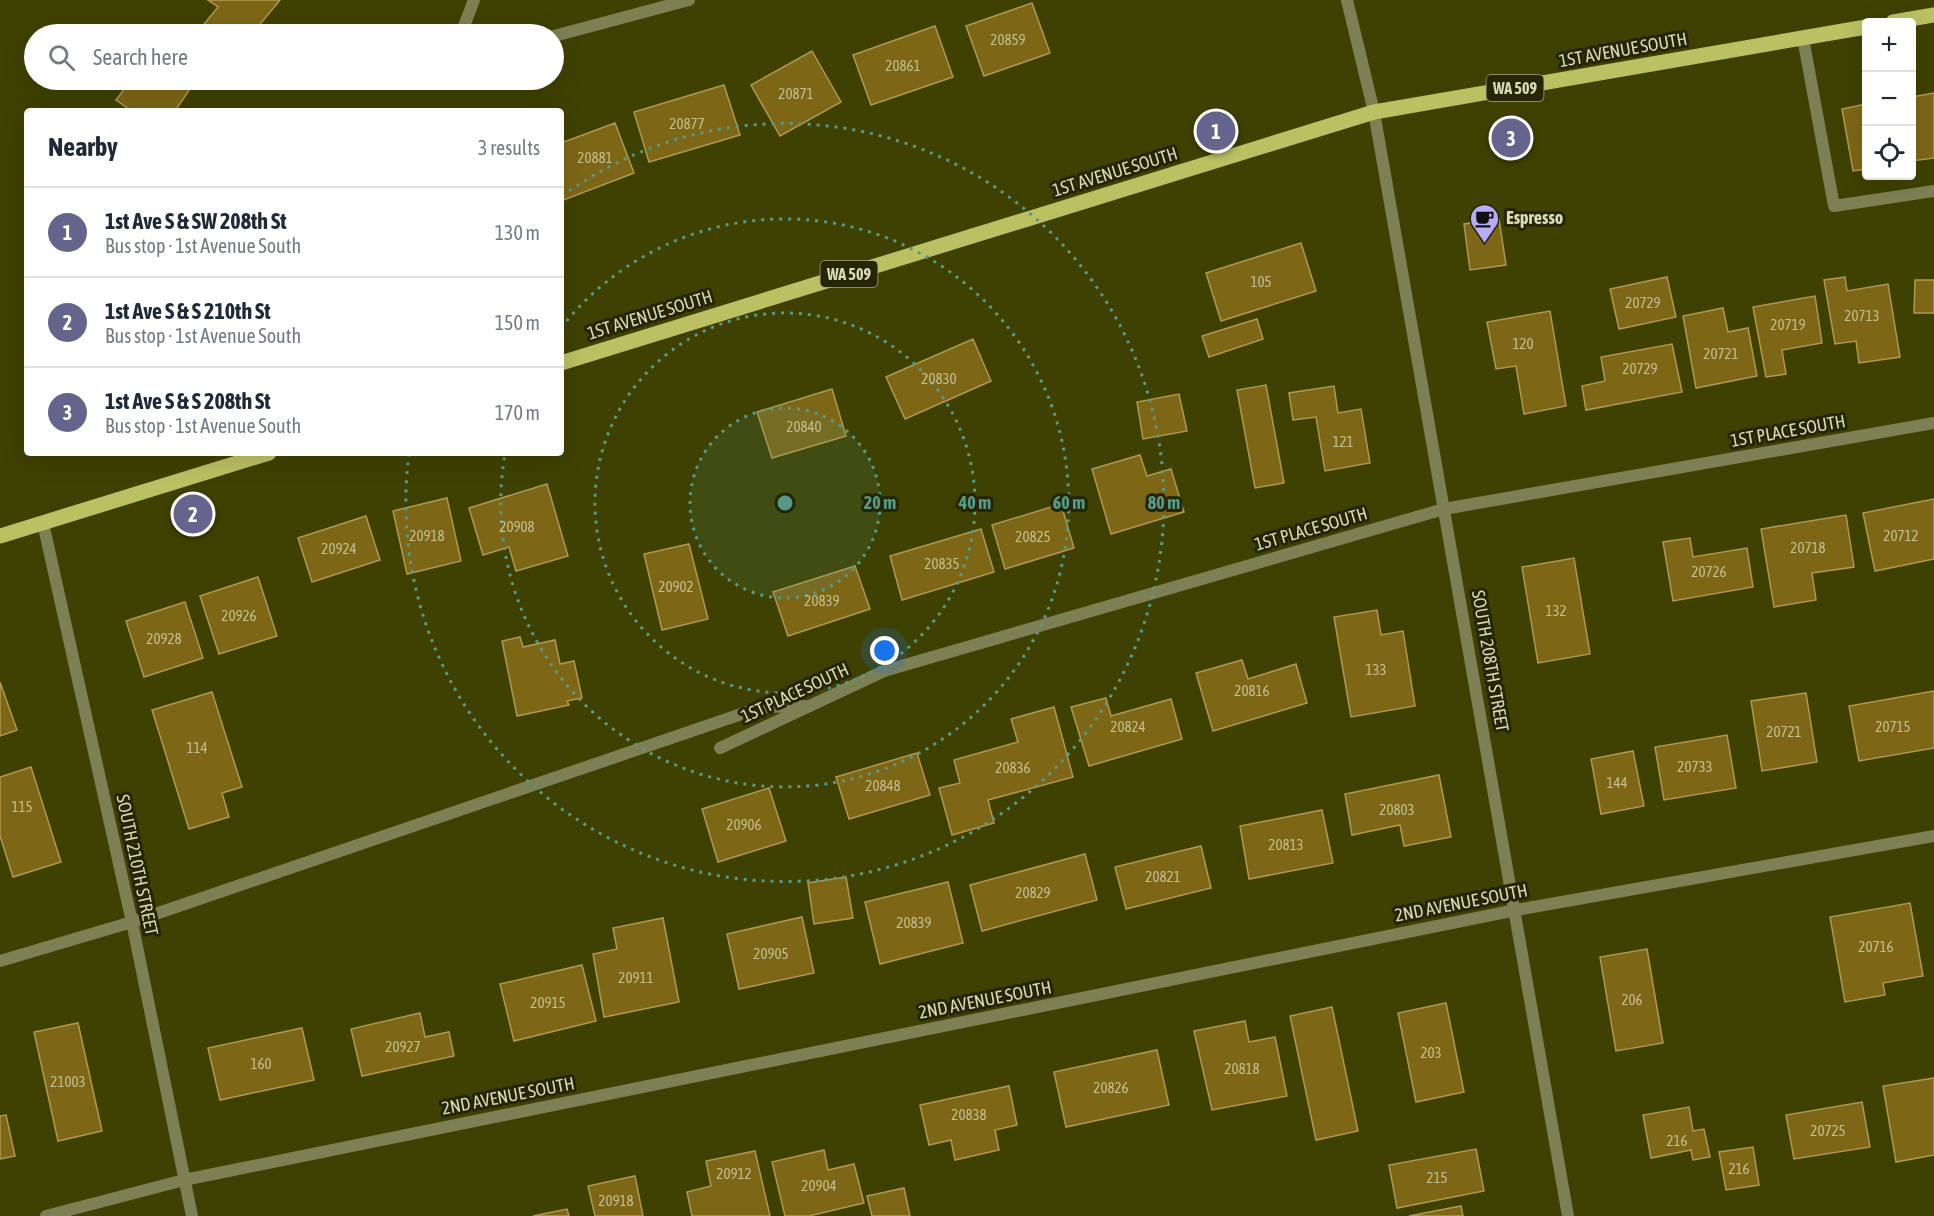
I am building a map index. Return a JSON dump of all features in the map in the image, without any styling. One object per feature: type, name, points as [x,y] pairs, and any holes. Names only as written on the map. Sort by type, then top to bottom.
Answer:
[{"type":"main road","points":[[1916,18],[1934,15]]},
{"type":"main road","name":"1ST AVENUE SOUTH","points":[[564,362],[1374,112],[1862,28]]},
{"type":"main road","points":[[0,536],[259,456]]},
{"type":"street","points":[[465,24],[474,0]]},
{"type":"street","points":[[564,33],[688,0]]},
{"type":"street","name":"SOUTH 208TH STREET","points":[[1347,0],[1374,112],[1568,1216]]},
{"type":"street","points":[[1803,38],[1834,206],[1934,191]]},
{"type":"street","name":"1ST PLACE SOUTH","points":[[720,748],[884,671],[1444,509],[1934,423]]},
{"type":"street","name":"SOUTH 210TH STREET","points":[[43,523],[132,922],[192,1216]]},
{"type":"street","points":[[0,961],[132,922],[762,707],[810,706]]},
{"type":"street","name":"2ND AVENUE SOUTH","points":[[46,1216],[184,1180],[1516,910],[1934,836]]},
{"type":"building","points":[[208,0],[280,0],[260,24],[204,24],[218,7]]},
{"type":"building","points":[[1032,3],[1050,53],[984,76],[966,26]]},
{"type":"building","points":[[935,26],[953,77],[871,105],[853,55]]},
{"type":"building","points":[[812,51],[841,102],[780,136],[751,85]]},
{"type":"building","points":[[724,85],[740,135],[649,162],[634,112]]},
{"type":"building","points":[[124,90],[189,90],[177,108],[128,108],[116,100]]},
{"type":"building","points":[[1934,93],[1934,158],[1916,160],[1916,96]]},
{"type":"building","points":[[1862,105],[1862,170],[1853,171],[1842,109]]},
{"type":"building","points":[[615,123],[634,173],[564,200],[564,142]]},
{"type":"building","name":"Espresso","points":[[1499,219],[1506,265],[1470,270],[1464,224]]},
{"type":"building","points":[[1301,243],[1316,291],[1221,321],[1206,273]]},
{"type":"building","points":[[1667,277],[1676,317],[1619,329],[1610,289]]},
{"type":"building","points":[[1845,277],[1847,291],[1888,284],[1900,357],[1859,363],[1856,341],[1835,344],[1824,280]]},
{"type":"building","points":[[1915,280],[1934,280],[1934,313],[1914,313]]},
{"type":"building","points":[[1815,296],[1822,343],[1782,350],[1786,374],[1766,377],[1753,307]]},
{"type":"building","points":[[1723,308],[1728,332],[1748,328],[1757,376],[1696,388],[1683,316]]},
{"type":"building","points":[[1550,311],[1566,406],[1524,414],[1516,366],[1496,369],[1487,322]]},
{"type":"building","points":[[1257,319],[1263,339],[1209,357],[1202,336]]},
{"type":"building","points":[[973,339],[991,381],[905,419],[886,377]]},
{"type":"building","points":[[1672,344],[1682,392],[1586,410],[1582,386],[1605,381],[1601,357]]},
{"type":"building","points":[[1266,385],[1284,483],[1255,488],[1237,390]]},
{"type":"building","points":[[1334,386],[1338,413],[1361,409],[1370,463],[1325,471],[1316,417],[1293,420],[1289,393]]},
{"type":"building","points":[[832,389],[846,436],[772,458],[757,412]]},
{"type":"building","points":[[1179,394],[1187,431],[1143,439],[1137,402]]},
{"type":"building","points":[[1140,455],[1147,476],[1171,469],[1184,512],[1111,534],[1092,469]]},
{"type":"building","points":[[547,484],[568,556],[516,571],[509,547],[483,555],[469,508]]},
{"type":"building","points":[[447,498],[461,561],[407,574],[393,511]]},
{"type":"building","points":[[1934,499],[1934,559],[1875,571],[1863,513]]},
{"type":"building","points":[[1061,504],[1074,548],[1005,569],[992,525]]},
{"type":"building","points":[[1846,515],[1854,567],[1812,573],[1816,600],[1774,607],[1761,529]]},
{"type":"building","points":[[366,516],[380,560],[312,582],[298,538]]},
{"type":"building","points":[[981,529],[994,572],[902,600],[890,556]]},
{"type":"building","points":[[1690,538],[1693,557],[1747,548],[1753,587],[1673,601],[1663,542]]},
{"type":"building","points":[[689,544],[708,619],[662,630],[644,554]]},
{"type":"building","points":[[1574,558],[1590,654],[1538,663],[1522,567]]},
{"type":"building","points":[[855,566],[870,609],[788,636],[773,592]]},
{"type":"building","points":[[258,577],[277,636],[219,654],[200,596]]},
{"type":"building","points":[[185,602],[203,658],[144,677],[126,621]]},
{"type":"building","points":[[1377,610],[1381,635],[1403,631],[1415,706],[1351,717],[1334,617]]},
{"type":"building","points":[[520,637],[523,647],[555,640],[560,664],[574,661],[582,698],[567,701],[569,705],[517,716],[502,641]]},
{"type":"building","points":[[1242,660],[1248,679],[1296,664],[1307,703],[1213,731],[1196,673]]},
{"type":"building","points":[[0,682],[17,730],[0,736]]},
{"type":"building","points":[[1934,691],[1934,748],[1859,761],[1849,706]]},
{"type":"building","points":[[212,692],[242,787],[222,793],[229,817],[189,829],[152,710]]},
{"type":"building","points":[[1806,693],[1817,762],[1762,771],[1751,701]]},
{"type":"building","points":[[1106,698],[1111,716],[1171,699],[1182,739],[1089,766],[1071,707]]},
{"type":"building","points":[[1054,707],[1073,777],[988,800],[994,823],[952,835],[939,788],[960,783],[954,760],[1018,742],[1011,719]]},
{"type":"building","points":[[1727,735],[1736,788],[1664,800],[1655,747]]},
{"type":"building","points":[[1633,751],[1644,806],[1601,814],[1591,759]]},
{"type":"building","points":[[917,753],[930,795],[849,819],[836,777]]},
{"type":"building","points":[[31,767],[61,862],[13,877],[0,836],[0,777]]},
{"type":"building","points":[[1439,775],[1451,837],[1404,846],[1400,825],[1352,835],[1345,794]]},
{"type":"building","points":[[769,788],[786,841],[718,862],[702,809]]},
{"type":"building","points":[[1322,810],[1333,863],[1249,879],[1240,826]]},
{"type":"building","points":[[1201,846],[1211,888],[1126,909],[1115,867]]},
{"type":"building","points":[[1085,854],[1097,900],[982,931],[970,885]]},
{"type":"building","points":[[846,877],[853,918],[814,924],[808,883]]},
{"type":"building","points":[[948,882],[963,943],[880,964],[865,902]]},
{"type":"building","points":[[1910,903],[1923,976],[1883,983],[1885,995],[1845,1002],[1830,917]]},
{"type":"building","points":[[802,917],[814,973],[739,989],[727,934]]},
{"type":"building","points":[[663,918],[679,1002],[604,1017],[593,954],[617,949],[613,928]]},
{"type":"building","points":[[1647,949],[1663,1043],[1616,1051],[1600,957]]},
{"type":"building","points":[[582,965],[596,1021],[514,1041],[500,984]]},
{"type":"building","points":[[1446,1003],[1464,1092],[1416,1102],[1398,1013]]},
{"type":"building","points":[[1332,1007],[1358,1131],[1316,1140],[1290,1016]]},
{"type":"building","points":[[420,1013],[425,1037],[449,1032],[454,1056],[362,1076],[351,1029]]},
{"type":"building","points":[[1245,1021],[1249,1042],[1275,1037],[1287,1096],[1212,1110],[1194,1031]]},
{"type":"building","points":[[78,1023],[102,1131],[58,1141],[34,1032]]},
{"type":"building","points":[[302,1028],[314,1080],[220,1100],[208,1048]]},
{"type":"building","points":[[1157,1050],[1169,1105],[1066,1127],[1054,1072]]},
{"type":"building","points":[[1934,1078],[1934,1155],[1896,1162],[1883,1086]]},
{"type":"building","points":[[1009,1086],[1017,1125],[995,1130],[999,1150],[955,1160],[951,1140],[929,1145],[920,1105]]},
{"type":"building","points":[[1862,1102],[1870,1147],[1794,1159],[1786,1115]]},
{"type":"building","points":[[1689,1107],[1693,1131],[1704,1129],[1710,1157],[1693,1160],[1691,1150],[1651,1158],[1643,1115]]},
{"type":"building","points":[[6,1115],[15,1156],[0,1159],[0,1116]]},
{"type":"building","points":[[1753,1147],[1759,1185],[1726,1190],[1719,1152]]},
{"type":"building","points":[[1476,1149],[1484,1191],[1397,1208],[1389,1165]]},
{"type":"building","points":[[824,1150],[828,1170],[854,1164],[864,1203],[809,1216],[785,1216],[772,1162]]},
{"type":"building","points":[[755,1151],[770,1216],[692,1216],[687,1192],[711,1186],[706,1161]]},
{"type":"building","points":[[635,1176],[643,1216],[595,1216],[588,1186]]},
{"type":"building","points":[[904,1188],[910,1216],[872,1216],[867,1196]]},
{"type":"building","points":[[1461,1206],[1463,1216],[1409,1216]]},
{"type":"building","points":[[567,1209],[569,1216],[533,1216]]},
{"type":"place","name":"1st Ave S & SW 208th St","points":[[1216,131]]},
{"type":"place","name":"1st Ave S & S 208th St","points":[[1511,138]]},
{"type":"place","name":"Espresso","points":[[1485,244]]},
{"type":"place","name":"1st Ave S & S 210th St","points":[[193,514]]}]
